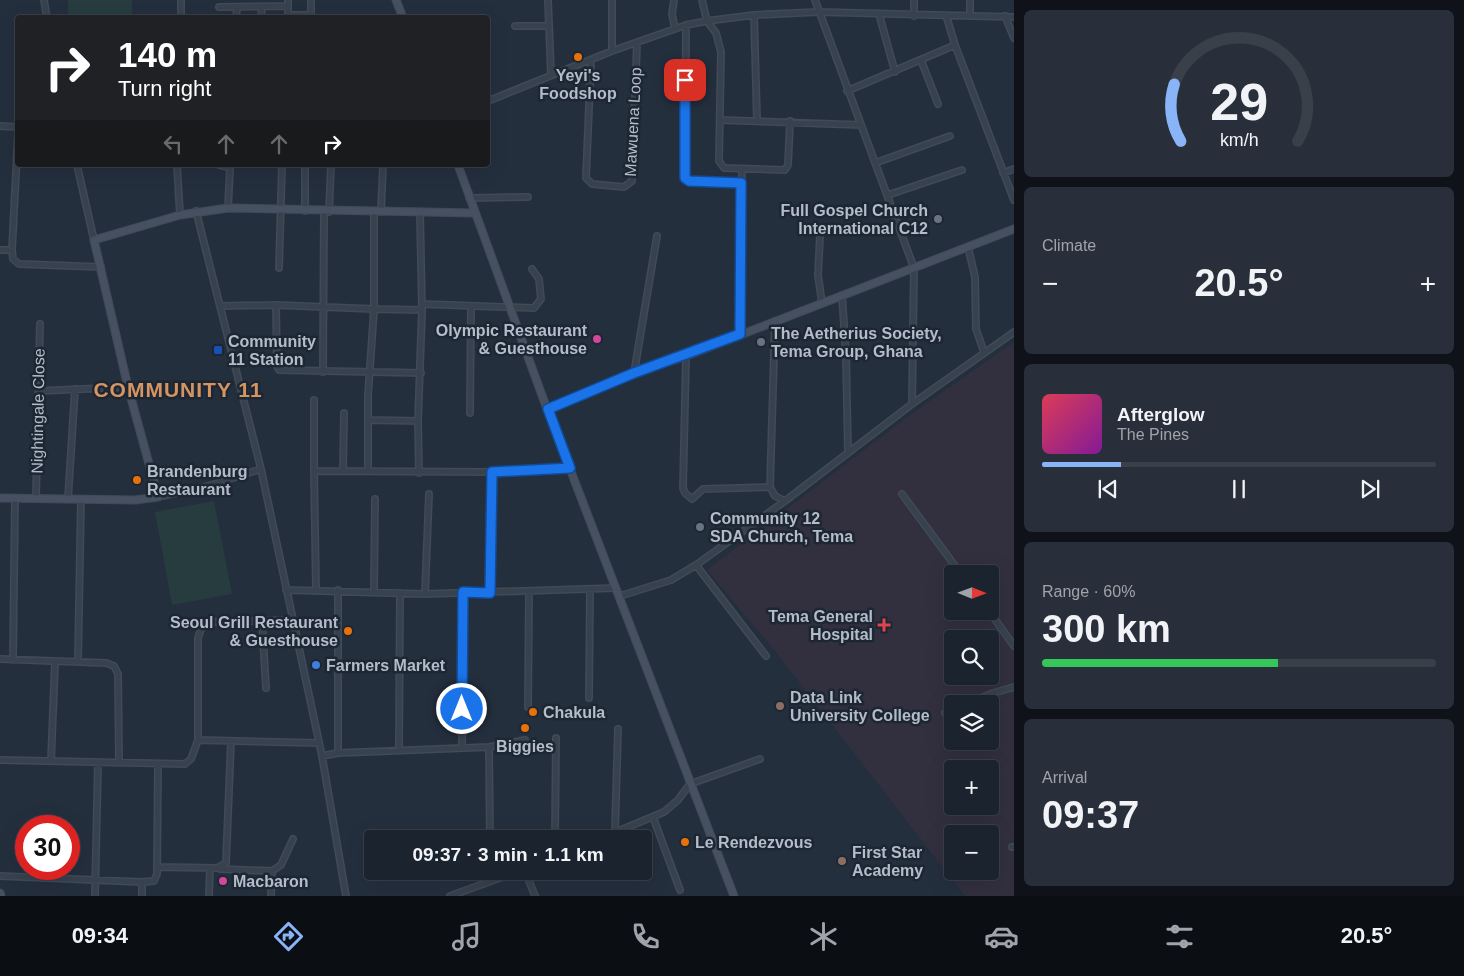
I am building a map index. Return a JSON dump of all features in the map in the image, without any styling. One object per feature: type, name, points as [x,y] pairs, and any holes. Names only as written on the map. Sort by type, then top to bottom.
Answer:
[{"type":"street","points":[[44,0],[46,15]]},
{"type":"street","points":[[181,0],[181,15]]},
{"type":"street","points":[[262,15],[264,0]]},
{"type":"street","points":[[288,0],[288,15]]},
{"type":"street","points":[[311,0],[311,15]]},
{"type":"street","points":[[396,0],[402,15]]},
{"type":"street","points":[[548,0],[551,74]]},
{"type":"street","points":[[612,0],[612,51]]},
{"type":"street","points":[[674,0],[672,14],[675,29]]},
{"type":"street","points":[[702,0],[707,21],[716,33],[721,52],[719,161],[724,168],[785,170],[788,165],[790,121]]},
{"type":"street","points":[[815,0],[847,91],[876,163],[914,268],[912,404]]},
{"type":"street","points":[[914,0],[914,16]]},
{"type":"street","points":[[970,0],[970,15]]},
{"type":"street","points":[[219,7],[288,6]]},
{"type":"street","points":[[236,15],[237,7]]},
{"type":"street","points":[[490,100],[612,51],[686,25],[707,21],[754,15],[818,12],[914,16],[1014,16]]},
{"type":"street","points":[[879,14],[895,72]]},
{"type":"street","points":[[754,15],[757,120]]},
{"type":"street","points":[[946,15],[955,45],[1014,200]]},
{"type":"street","points":[[1005,16],[1014,38]]},
{"type":"street","points":[[686,25],[685,178],[689,181],[741,183]]},
{"type":"street","points":[[515,26],[548,26]]},
{"type":"street","name":"Mawuena Loop","points":[[591,60],[586,178],[592,184],[624,187],[632,181],[638,43]]},
{"type":"street","points":[[847,91],[955,45]]},
{"type":"street","points":[[922,60],[938,104]]},
{"type":"street","points":[[720,120],[861,125]]},
{"type":"street","points":[[0,126],[15,126]]},
{"type":"street","points":[[876,163],[950,136]]},
{"type":"street","points":[[16,167],[12,250],[14,259],[19,264],[101,267]]},
{"type":"street","points":[[77,167],[128,387],[158,497]]},
{"type":"street","points":[[178,167],[180,215]]},
{"type":"street","points":[[228,208],[231,167]]},
{"type":"street","points":[[279,268],[282,167]]},
{"type":"street","points":[[305,167],[305,211]]},
{"type":"street","points":[[323,372],[326,212],[331,167]]},
{"type":"street","points":[[368,470],[370,420],[368,396],[371,373],[378,212],[383,167]]},
{"type":"street","points":[[459,167],[474,213],[570,468],[734,896]]},
{"type":"street","points":[[740,334],[742,169]]},
{"type":"street","points":[[1003,173],[1014,169]]},
{"type":"street","points":[[888,195],[962,170]]},
{"type":"street","points":[[469,198],[528,197]]},
{"type":"street","points":[[94,240],[196,211],[228,208],[326,212],[474,213]]},
{"type":"street","points":[[196,211],[261,469],[322,756],[346,896]]},
{"type":"street","points":[[419,473],[418,422],[422,310],[420,213]]},
{"type":"street","points":[[548,409],[634,373],[686,356],[1014,229]]},
{"type":"street","points":[[634,373],[657,236]]},
{"type":"street","points":[[820,236],[818,275],[822,303]]},
{"type":"street","points":[[968,247],[975,277],[976,329],[984,352]]},
{"type":"street","points":[[0,250],[12,250]]},
{"type":"street","points":[[422,304],[534,308],[541,299],[539,279],[532,269]]},
{"type":"street","points":[[842,295],[846,355],[848,452]]},
{"type":"street","points":[[220,306],[276,305],[422,310]]},
{"type":"street","points":[[276,305],[276,366],[284,371],[421,373]]},
{"type":"street","points":[[470,413],[471,306]]},
{"type":"street","points":[[775,321],[770,487],[775,496],[785,501]]},
{"type":"street","name":"Nightingale Close","points":[[36,498],[40,324]]},
{"type":"street","points":[[620,596],[671,580],[696,564],[785,501],[912,404],[1014,332]]},
{"type":"street","points":[[686,356],[683,488],[685,493],[692,499],[703,489],[770,487]]},
{"type":"street","points":[[39,391],[128,387]]},
{"type":"street","points":[[68,499],[75,389]]},
{"type":"street","points":[[314,400],[316,590]]},
{"type":"street","points":[[343,471],[344,413]]},
{"type":"street","points":[[370,420],[418,422]]},
{"type":"street","points":[[314,471],[368,470],[419,473],[570,468]]},
{"type":"street","points":[[0,498],[81,499],[158,497],[208,486],[261,469]]},
{"type":"street","points":[[490,593],[492,472]]},
{"type":"street","points":[[425,594],[429,494]]},
{"type":"street","points":[[902,494],[955,565]]},
{"type":"street","points":[[13,660],[15,499]]},
{"type":"street","points":[[78,662],[81,499]]},
{"type":"street","points":[[374,592],[375,499]]},
{"type":"street","points":[[696,564],[766,656]]},
{"type":"street","points":[[286,590],[425,594],[616,588]]},
{"type":"street","points":[[588,698],[590,589]]},
{"type":"street","points":[[338,590],[338,753]]},
{"type":"street","points":[[462,748],[463,592]]},
{"type":"street","points":[[528,707],[529,592]]},
{"type":"street","points":[[399,749],[400,593]]},
{"type":"street","points":[[0,760],[119,761],[185,764],[191,759],[198,740],[198,638],[201,629],[210,622],[292,620]]},
{"type":"street","points":[[995,620],[1014,646]]},
{"type":"street","points":[[262,621],[266,688]]},
{"type":"street","points":[[0,659],[106,662],[114,666],[118,674],[119,761]]},
{"type":"street","points":[[51,761],[55,662]]},
{"type":"street","points":[[988,695],[1014,687]]},
{"type":"street","points":[[614,830],[618,730]]},
{"type":"street","points":[[554,830],[556,738]]},
{"type":"street","points":[[198,740],[319,744]]},
{"type":"street","points":[[322,756],[338,753],[399,749],[489,747],[525,740]]},
{"type":"street","points":[[217,868],[223,866],[228,856],[231,741]]},
{"type":"street","points":[[489,747],[490,830]]},
{"type":"street","points":[[619,830],[668,809],[690,784],[760,759]]},
{"type":"street","points":[[95,896],[98,762]]},
{"type":"street","points":[[0,876],[154,881],[158,867],[158,764]]},
{"type":"street","points":[[653,817],[680,890]]},
{"type":"street","points":[[158,867],[272,871],[281,865],[294,839]]},
{"type":"street","points":[[209,896],[210,868]]},
{"type":"street","points":[[271,896],[272,871]]},
{"type":"street","points":[[450,896],[491,880]]},
{"type":"street","points":[[529,880],[535,896]]},
{"type":"street","points":[[142,882],[142,896]]},
{"type":"shaded area","name":"Tema General Hospital","points":[[1014,342],[1014,896],[965,896],[953,880],[999,880],[999,825],[944,825],[944,869],[776,652],[707,570],[910,415]]},
{"type":"green space","points":[[68,0],[132,0],[132,15],[68,15]]},
{"type":"green space","points":[[214,501],[232,594],[172,605],[155,512]]},
{"type":"place","name":"Yeyi's Foodshop","points":[[578,57]]},
{"type":"place","name":"Full Gospel Church International C12","points":[[938,219]]},
{"type":"place","name":"Olympic Restaurant & Guesthouse","points":[[597,339]]},
{"type":"place","name":"The Aetherius Society, Tema Group, Ghana","points":[[761,342]]},
{"type":"place","name":"Community 11 Station","points":[[218,350]]},
{"type":"place","name":"Brandenburg Restaurant","points":[[137,480]]},
{"type":"place","name":"Community 12 SDA Church, Tema","points":[[700,527]]},
{"type":"place","name":"Tema General Hospital","points":[[884,625]]},
{"type":"place","name":"Seoul Grill Restaurant & Guesthouse","points":[[348,631]]},
{"type":"place","name":"Farmers Market","points":[[316,665]]},
{"type":"place","name":"Data Link University College","points":[[780,706]]},
{"type":"place","name":"Chakula","points":[[533,712]]},
{"type":"place","name":"Biggies","points":[[525,728]]},
{"type":"place","name":"Le Rendezvous","points":[[685,842]]},
{"type":"place","name":"First Star Academy","points":[[842,861]]},
{"type":"place","name":"Macbaron","points":[[223,881]]},
{"type":"district","name":"COMMUNITY 11","points":[[178,389]]},
{"type":"route","points":[[462,709],[463,592],[490,593],[492,472],[570,468],[548,409],[634,373],[686,356],[740,334],[741,183],[689,181],[685,178],[685,80]]}]
